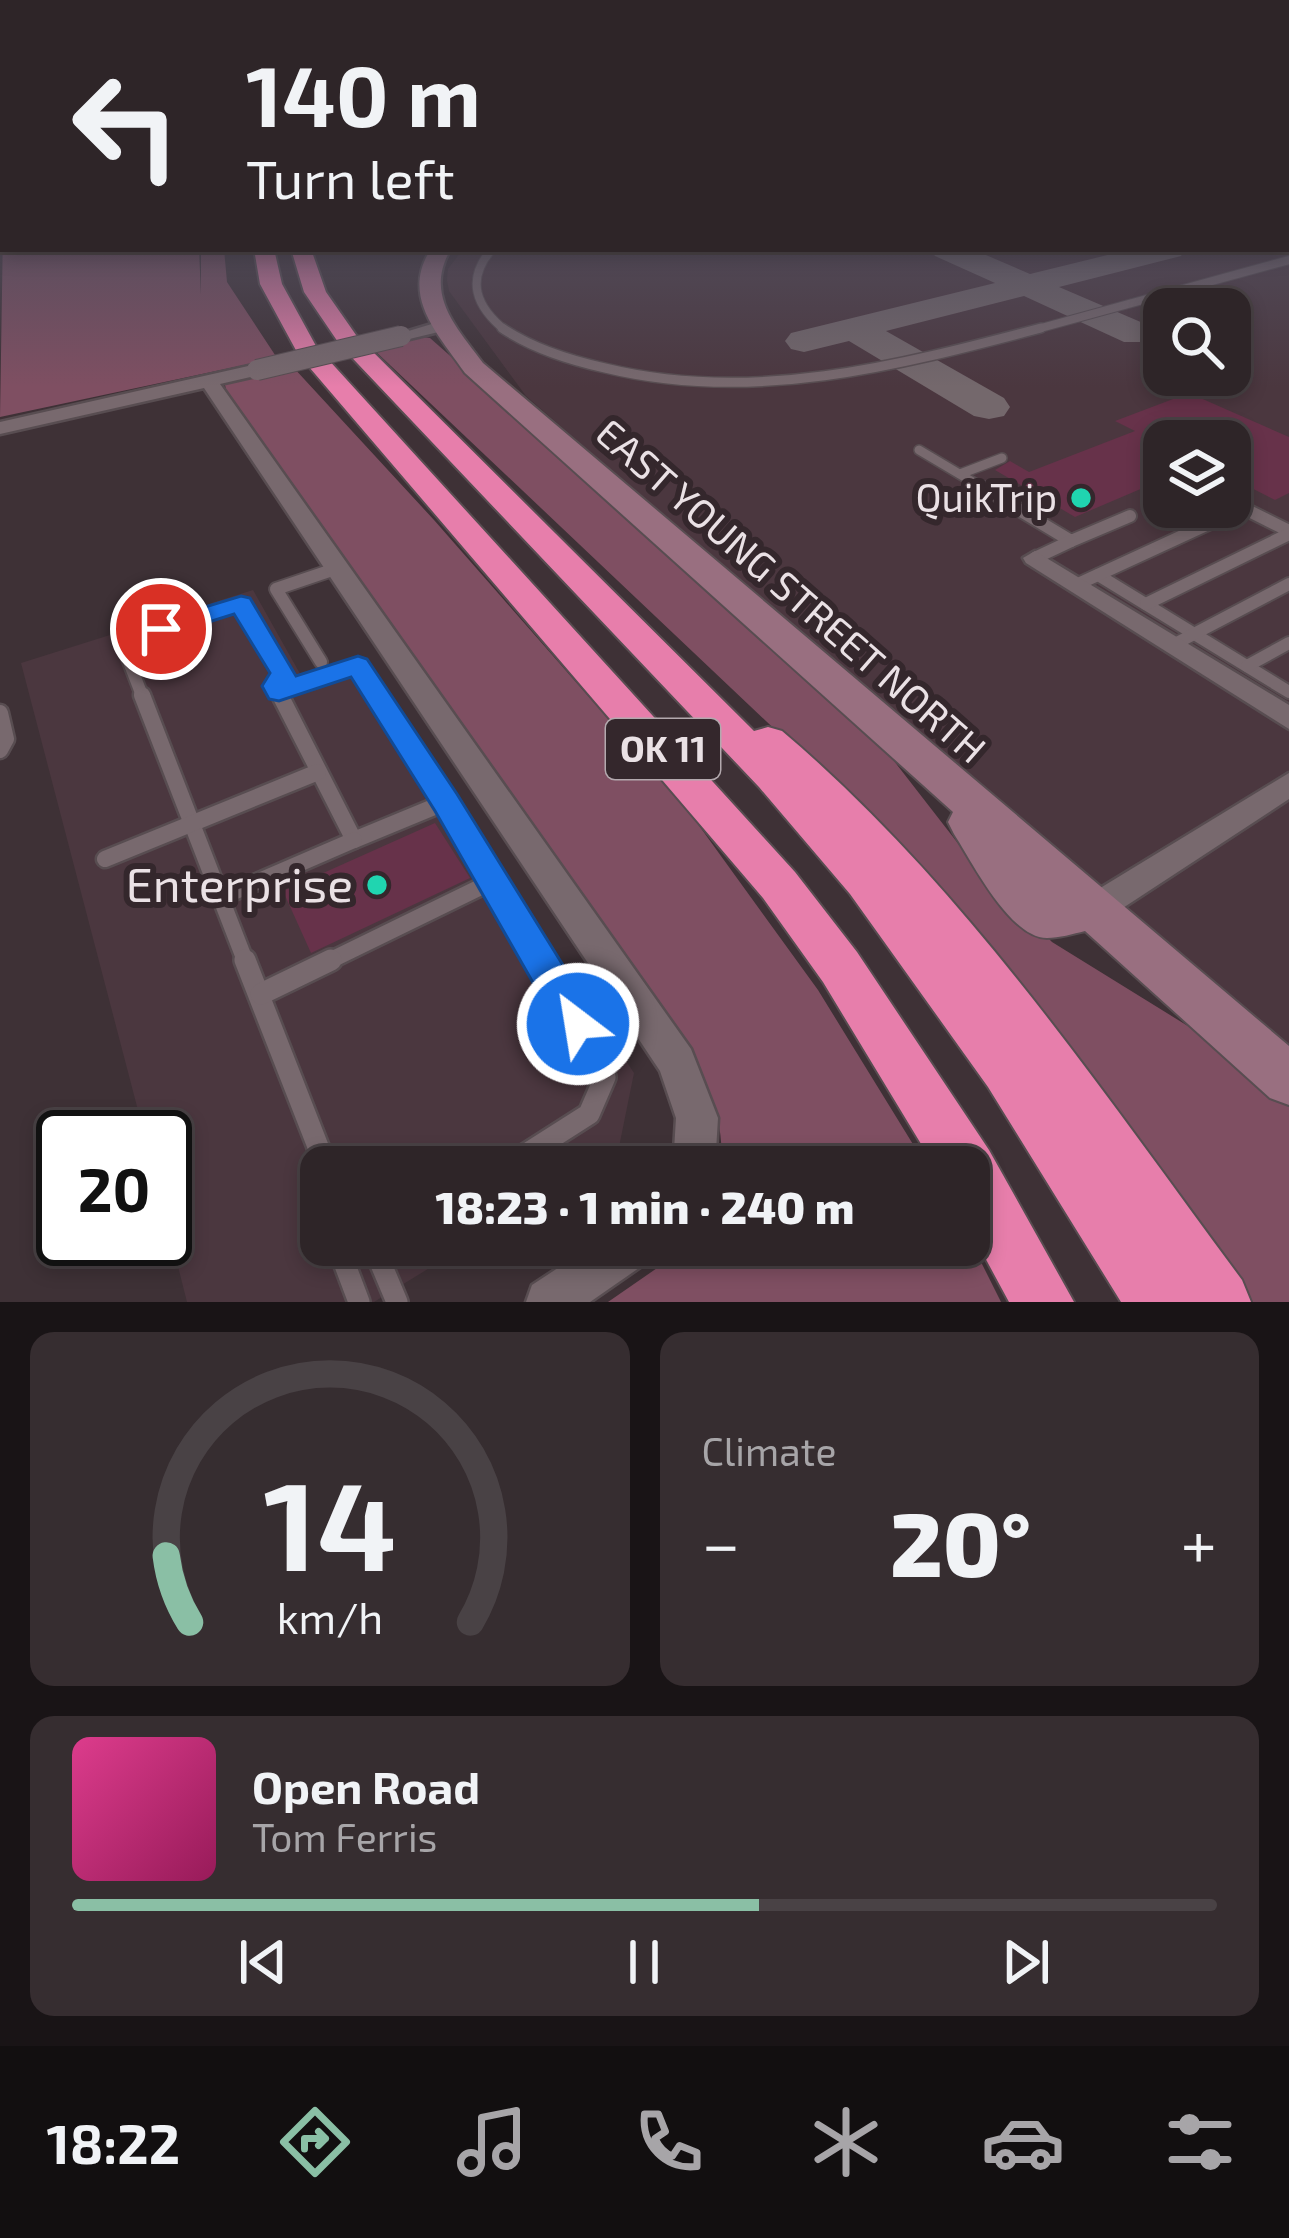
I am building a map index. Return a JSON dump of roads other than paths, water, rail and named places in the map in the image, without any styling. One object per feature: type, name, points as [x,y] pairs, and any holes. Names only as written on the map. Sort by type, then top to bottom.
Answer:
[{"type":"highway","points":[[246,265],[274,327],[306,349]]},
{"type":"highway","name":"OK 11","points":[[268,265],[276,296],[306,349],[779,885],[840,967],[954,1146]]},
{"type":"highway","name":"OK 11","points":[[306,265],[315,292],[349,340],[774,776],[939,973],[1097,1203],[1157,1302]]},
{"type":"highway","points":[[616,614],[802,770],[885,859],[983,974],[1220,1302]]},
{"type":"highway","name":"OK 11","points":[[990,1207],[1043,1302]]},
{"type":"street","name":"EAST YOUNG STREET NORTH","points":[[433,265],[425,280],[426,293],[474,368],[939,777],[1017,893],[1046,919],[1091,911]]},
{"type":"street","points":[[0,428],[445,325]]},
{"type":"street","points":[[208,381],[677,1062],[697,1118],[695,1146]]},
{"type":"street","points":[[1035,558],[1088,580],[1288,709]]},
{"type":"street","points":[[1289,784],[1091,911],[1289,1080]]},
{"type":"street","points":[[550,1302],[604,1266]]},
{"type":"lane","points":[[481,265],[473,285],[477,303],[498,325],[535,347],[600,368],[730,385],[855,376],[1271,265]]},
{"type":"lane","points":[[920,450],[1071,542]]},
{"type":"lane","points":[[959,474],[1002,458]]},
{"type":"lane","points":[[1088,580],[1243,508],[1289,533]]},
{"type":"lane","points":[[1035,558],[1130,516]]},
{"type":"lane","points":[[1146,604],[1289,533]]},
{"type":"lane","points":[[321,662],[276,589],[335,569]]},
{"type":"lane","points":[[1088,580],[1146,604],[1183,639],[1246,666],[1288,709]]},
{"type":"lane","points":[[1183,639],[1289,584]]},
{"type":"lane","points":[[318,1146],[121,641],[241,604],[284,673],[276,686],[354,839]]},
{"type":"lane","points":[[1246,666],[1289,643]]},
{"type":"lane","points":[[279,692],[358,665],[493,881],[605,1077],[589,1114],[539,1146]]},
{"type":"lane","points":[[0,713],[7,739],[0,750]]},
{"type":"lane","points":[[105,860],[318,772]]},
{"type":"lane","points":[[222,897],[446,802]]},
{"type":"lane","points":[[261,994],[493,881]]},
{"type":"lane","points":[[346,1266],[359,1302]]},
{"type":"lane","points":[[382,1266],[397,1302]]},
{"type":"place","name":"QuikTrip","points":[[1081,498]]},
{"type":"place","name":"Enterprise","points":[[377,885]]}]
